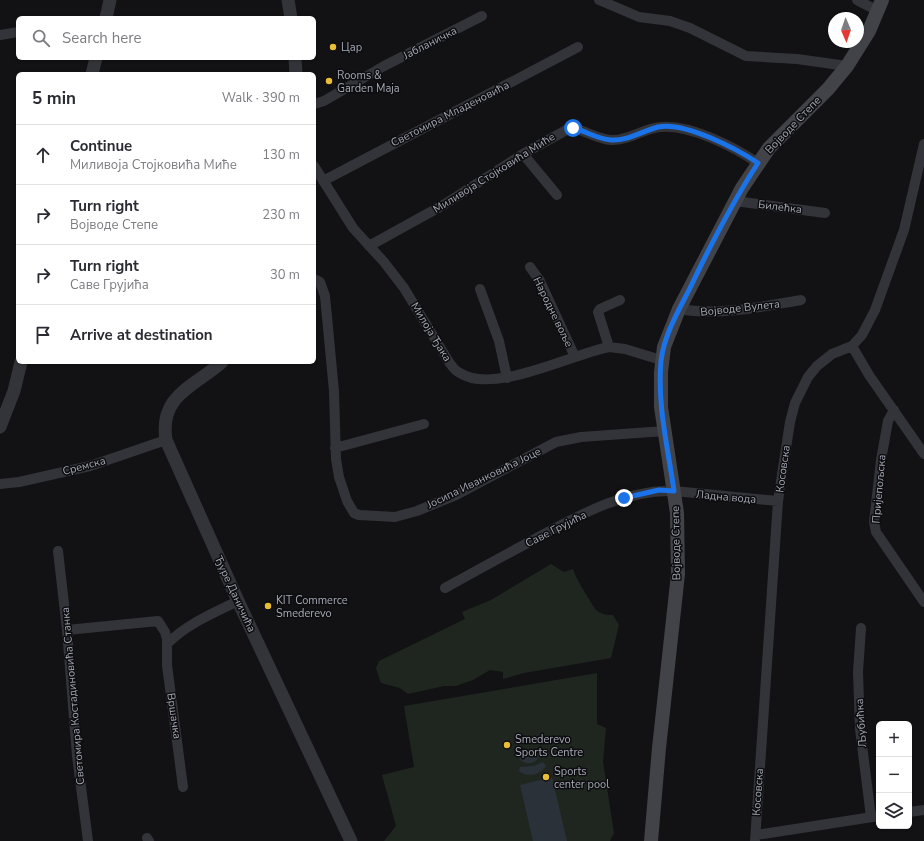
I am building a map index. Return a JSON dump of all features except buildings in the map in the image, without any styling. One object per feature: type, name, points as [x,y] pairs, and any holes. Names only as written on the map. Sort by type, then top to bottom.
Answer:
[{"type":"main road","name":"Војводе Степе","points":[[651,841],[659,748],[677,580],[678,546],[674,491],[664,430],[661,396],[662,360],[667,337],[679,309],[735,201],[758,163],[769,148],[832,84],[847,66],[869,31],[880,6]]},
{"type":"street","points":[[106,16],[110,0]]},
{"type":"street","points":[[288,0],[291,16]]},
{"type":"street","points":[[599,0],[639,17],[670,21],[690,28],[746,56],[797,59],[847,66]]},
{"type":"street","points":[[857,0],[880,6]]},
{"type":"street","name":"Јабланичка","points":[[316,103],[324,101],[384,66],[482,16]]},
{"type":"street","points":[[0,34],[16,32]]},
{"type":"street","name":"Светомира Младеновића","points":[[318,179],[578,47]]},
{"type":"street","points":[[92,72],[96,60]]},
{"type":"street","points":[[295,60],[296,72]]},
{"type":"street","name":"Миливоја Стојковића Миће","points":[[369,246],[444,204],[523,154],[570,128],[577,129],[599,138],[611,140],[629,138],[660,126],[669,126],[710,138],[731,147],[758,163]]},
{"type":"street","points":[[924,144],[904,230],[881,295],[862,335],[852,346],[924,454]]},
{"type":"street","points":[[523,154],[557,195]]},
{"type":"street","name":"Милоја Ђака","points":[[318,179],[353,228],[404,288],[454,368],[460,374],[473,378],[507,378],[575,356],[609,347],[662,360]]},
{"type":"street","name":"Билећка","points":[[735,201],[825,212]]},
{"type":"street","name":"Народне воље","points":[[530,268],[540,281],[575,356]]},
{"type":"street","name":"Јосипа Иванковића Јоце","points":[[316,280],[320,282],[322,286],[326,303],[334,391],[335,448],[342,488],[350,508],[354,512],[372,516],[395,517],[416,511],[456,495],[556,442],[580,437],[664,430]]},
{"type":"street","points":[[480,289],[499,341],[507,378]]},
{"type":"street","points":[[609,347],[598,312],[620,300]]},
{"type":"street","name":"Војводе Вулета","points":[[679,309],[708,312],[758,308],[801,300]]},
{"type":"street","name":"Косовска","points":[[755,838],[778,501],[790,422],[801,389],[808,377],[832,354],[852,346]]},
{"type":"street","points":[[0,427],[14,391],[21,364]]},
{"type":"street","name":"Ђуре Даничића","points":[[209,367],[172,402],[165,422],[166,440],[238,600],[351,841]]},
{"type":"street","name":"Пријепољска","points":[[894,410],[888,421],[881,460],[874,522],[876,532],[924,602]]},
{"type":"street","points":[[335,448],[424,424]]},
{"type":"street","name":"Сремска","points":[[0,484],[19,482],[90,466],[166,440]]},
{"type":"street","name":"Саве Грујића","points":[[445,588],[555,528],[602,506],[659,490],[674,491]]},
{"type":"street","name":"Ладна вода","points":[[674,491],[778,501]]},
{"type":"street","name":"Светомира Костадиновића Станка","points":[[58,551],[68,630],[78,756],[88,841]]},
{"type":"street","points":[[167,644],[180,631],[189,625],[238,600]]},
{"type":"street","name":"Вршачка","points":[[68,630],[156,620],[165,632],[167,644],[167,665],[183,787]]},
{"type":"street","name":"Љубићка","points":[[861,628],[858,672],[860,729],[875,817]]},
{"type":"street","points":[[912,812],[924,810]]},
{"type":"street","points":[[755,838],[875,817]]},
{"type":"shaded area","points":[[551,564],[564,572],[573,569],[580,585],[593,606],[602,614],[613,615],[619,625],[611,658],[524,673],[503,679],[503,672],[490,670],[473,680],[456,686],[444,686],[408,694],[400,688],[381,683],[376,668],[379,661],[465,619],[462,612],[491,600]]},
{"type":"shaded area","name":"Smederevo Sports Centre","points":[[597,673],[597,724],[606,728],[603,762],[614,833],[610,841],[384,841],[396,826],[382,775],[414,767],[404,706]]},
{"type":"shaded area","points":[[528,754],[541,754],[537,760],[532,763],[526,763],[519,759]]},
{"type":"shaded area","points":[[543,762],[546,766],[541,772],[530,775],[519,771],[520,767],[534,766]]},
{"type":"shaded area","points":[[552,777],[567,841],[533,841],[520,785]]},
{"type":"place","name":"Цар","points":[[333,47]]},
{"type":"place","name":"Rooms & Garden Maja","points":[[329,81]]},
{"type":"place","name":"KIT Commerce Smederevo","points":[[268,606]]},
{"type":"place","name":"Smederevo Sports Centre","points":[[507,745]]},
{"type":"place","name":"Sports center pool","points":[[546,777]]},
{"type":"route","points":[[573,128],[599,138],[620,140],[660,126],[669,126],[710,138],[731,147],[758,163],[742,188],[702,263],[679,309],[664,347],[660,385],[661,407],[674,491],[659,490],[624,498]]}]
